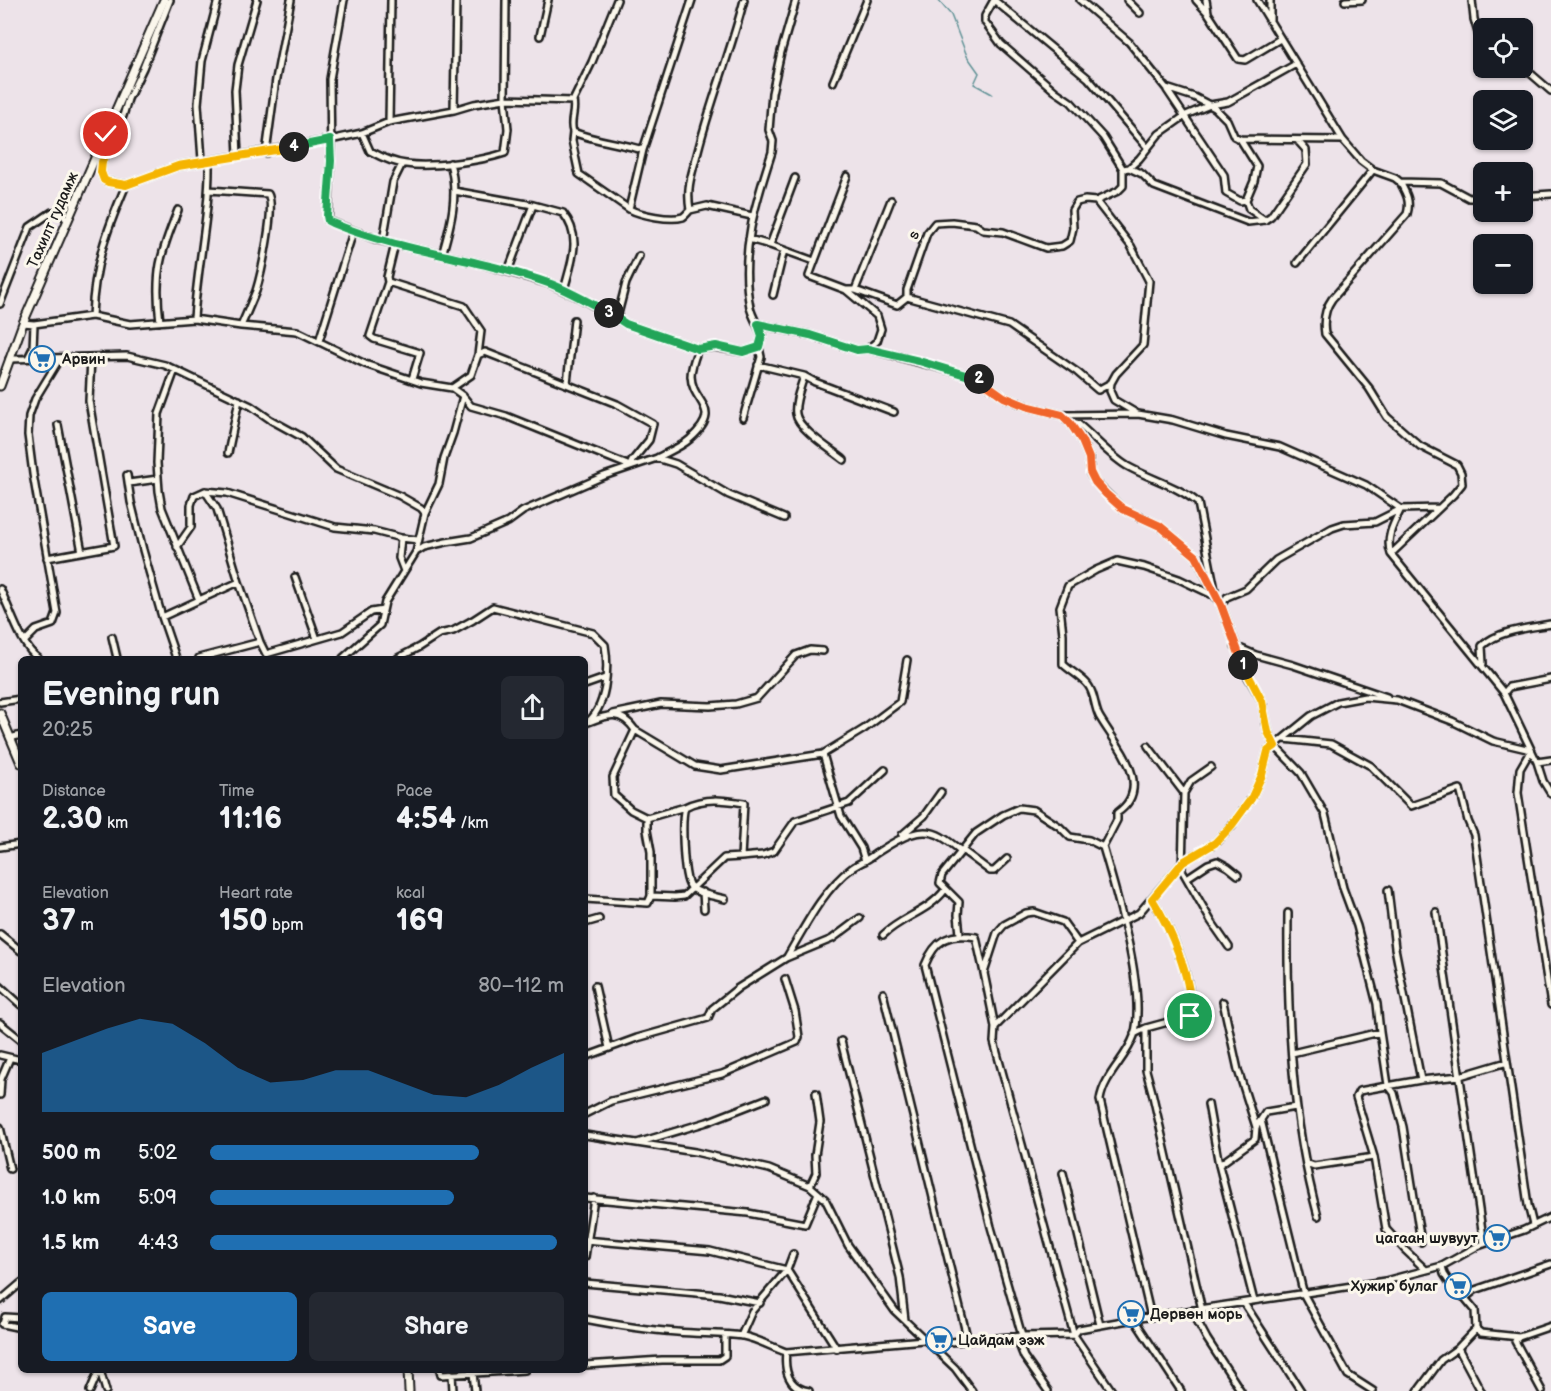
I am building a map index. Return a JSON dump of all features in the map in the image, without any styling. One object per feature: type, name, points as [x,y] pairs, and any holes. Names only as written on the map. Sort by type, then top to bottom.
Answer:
[{"type":"main road","name":"Тахилт гудамж","points":[[0,386],[23,323],[67,220],[102,153],[164,0]]},
{"type":"main road","points":[[0,713],[18,755]]},
{"type":"main road","points":[[408,1373],[410,1391]]},
{"type":"street","points":[[125,96],[147,59],[170,0]]},
{"type":"street","points":[[202,160],[198,104],[202,62],[218,0]]},
{"type":"street","points":[[238,156],[236,90],[238,65],[257,0]]},
{"type":"street","points":[[266,153],[276,79],[291,0]]},
{"type":"street","points":[[344,0],[330,79],[328,221],[383,241],[508,271],[564,290],[626,324],[698,349],[716,346],[743,352],[759,347]]},
{"type":"street","points":[[389,122],[391,0]]},
{"type":"street","points":[[454,110],[456,0]]},
{"type":"street","points":[[362,133],[370,151],[402,164],[450,163],[489,158],[505,153],[508,129],[505,99],[506,0]]},
{"type":"street","points":[[540,36],[548,0]]},
{"type":"street","points":[[617,0],[592,62],[573,101],[575,109],[571,125],[572,141],[579,174],[629,209],[640,214],[657,217],[683,217],[690,210],[706,206],[752,216]]},
{"type":"street","points":[[629,209],[643,150],[692,0]]},
{"type":"street","points":[[690,210],[687,194],[708,113],[737,28],[744,0]]},
{"type":"street","points":[[743,418],[761,357],[759,347],[762,336],[750,307],[749,295],[747,263],[752,216],[772,152],[773,141],[769,130],[772,93],[796,0]]},
{"type":"street","points":[[833,82],[867,0]]},
{"type":"street","points":[[1147,147],[1088,78],[994,0],[985,22],[1001,44],[1071,102],[1103,137],[1126,169],[1142,174],[1154,186],[1248,222],[1265,220],[1271,216],[1307,164],[1306,150],[1297,140]]},
{"type":"street","points":[[1080,0],[1129,42],[1166,88],[1224,175],[1226,193],[1240,201],[1246,200]]},
{"type":"street","points":[[1126,0],[1140,13]]},
{"type":"street","points":[[1196,0],[1238,59],[1245,60],[1280,39]]},
{"type":"street","points":[[1206,0],[1208,14]]},
{"type":"street","points":[[1257,0],[1343,140],[1361,161],[1373,170],[1395,177],[1401,182],[1409,197],[1407,214],[1332,299],[1325,315],[1324,326],[1325,334],[1369,388],[1387,417],[1420,446],[1457,465],[1461,473],[1462,484],[1391,554]]},
{"type":"street","points":[[1270,0],[1270,23]]},
{"type":"street","points":[[1345,2],[1362,0]]},
{"type":"street","points":[[1472,0],[1474,18]]},
{"type":"street","points":[[1138,414],[1114,400],[1110,391],[1116,374],[1143,345],[1149,281],[1131,246],[1096,201],[1118,191],[1122,186],[1126,169],[1139,159],[1159,134],[1186,115],[1210,105],[1228,102],[1296,64]]},
{"type":"street","points":[[1533,75],[1551,91]]},
{"type":"street","points":[[1166,88],[1210,105],[1227,120],[1234,136],[1246,141],[1343,140]]},
{"type":"street","points":[[102,153],[101,172],[104,180],[126,185],[202,160],[266,153],[330,140],[362,133],[389,122],[474,104],[505,99],[573,101]]},
{"type":"street","points":[[573,132],[588,138],[602,139],[643,150]]},
{"type":"street","points":[[1240,139],[1257,166],[1246,200],[1249,209],[1265,220]]},
{"type":"street","points":[[194,319],[209,190],[209,161]]},
{"type":"street","points":[[442,255],[454,209],[454,178],[450,163]]},
{"type":"street","points":[[383,241],[393,182],[402,164]]},
{"type":"street","points":[[1297,263],[1373,170]]},
{"type":"street","points":[[847,176],[809,276],[846,290],[877,316],[881,329],[877,341],[868,349]]},
{"type":"street","points":[[770,246],[795,178]]},
{"type":"street","points":[[1401,182],[1441,183],[1473,198]]},
{"type":"street","points":[[92,316],[93,286],[99,257],[105,234],[126,185]]},
{"type":"street","points":[[209,190],[268,194],[270,197],[270,220],[259,279],[241,326]]},
{"type":"street","points":[[454,191],[564,213],[574,232],[575,247],[564,290]]},
{"type":"street","points":[[1533,195],[1551,194]]},
{"type":"street","points":[[855,290],[891,200]]},
{"type":"street","name":"s","points":[[907,297],[907,290],[927,233],[935,223],[952,222],[976,225],[983,230],[1003,232],[1046,248],[1062,246],[1070,241],[1073,228],[1072,210],[1077,202],[1096,201]]},
{"type":"street","points":[[508,271],[533,205]]},
{"type":"street","points":[[160,322],[158,284],[160,259],[178,210]]},
{"type":"street","points":[[0,304],[30,227],[52,212],[61,213],[67,220]]},
{"type":"street","points":[[319,341],[353,232]]},
{"type":"street","points":[[750,239],[814,261]]},
{"type":"street","points":[[395,244],[387,277],[388,282],[370,336],[420,353],[412,379]]},
{"type":"street","points":[[773,295],[784,250]]},
{"type":"street","points":[[617,318],[626,283],[639,255]]},
{"type":"street","points":[[388,282],[464,306],[481,331],[478,355],[471,375],[452,388]]},
{"type":"street","points":[[846,290],[855,290],[897,305],[907,297],[1009,325],[1077,372],[1098,390],[1111,383]]},
{"type":"street","points":[[23,323],[34,324],[92,316],[130,324],[194,319],[297,331],[357,361],[421,383],[452,388],[471,406],[506,416],[630,466]]},
{"type":"street","points":[[567,383],[574,320]]},
{"type":"street","points":[[28,358],[33,348],[34,324]]},
{"type":"street","points":[[758,324],[810,335],[857,350],[868,349],[978,378],[1004,397],[1026,406],[1062,415],[1138,414],[1173,420],[1226,436],[1280,447],[1366,485],[1401,509]]},
{"type":"street","points":[[416,552],[424,547],[471,538],[508,522],[523,511],[604,476],[657,459],[688,441],[703,426],[707,412],[691,378],[698,349]]},
{"type":"street","points":[[478,355],[485,352],[567,383],[617,404],[653,424],[650,440],[630,466]]},
{"type":"street","points":[[9,359],[127,356],[165,365],[239,400],[302,437],[336,469],[400,496],[421,508],[425,513]]},
{"type":"street","points":[[47,558],[114,546],[89,401],[91,357]]},
{"type":"street","points":[[25,641],[36,630],[53,624],[57,613],[28,435],[29,416],[35,399],[60,358]]},
{"type":"street","points":[[758,365],[804,376],[894,412]]},
{"type":"street","points":[[175,370],[159,414],[158,479],[162,508],[199,600]]},
{"type":"street","points":[[804,376],[796,406],[798,421],[844,460]]},
{"type":"street","points":[[345,656],[380,625],[385,602],[416,552],[425,513],[439,484],[444,458],[463,396]]},
{"type":"street","points":[[228,453],[239,400]]},
{"type":"street","points":[[1062,415],[1070,423],[1089,458],[1090,472],[1095,482],[1123,509],[1160,526],[1196,556],[1221,605],[1248,677],[1262,701],[1268,732],[1275,746],[1301,772],[1325,814],[1343,888],[1357,926],[1377,1004],[1388,1085],[1394,1093],[1403,1126],[1421,1242]]},
{"type":"street","points":[[1070,423],[1077,423],[1125,465],[1151,479],[1190,495],[1198,503],[1217,597]]},
{"type":"street","points":[[58,425],[82,552]]},
{"type":"street","points":[[657,459],[676,464],[729,495],[784,518]]},
{"type":"street","points":[[127,475],[131,502],[162,617],[175,656]]},
{"type":"street","points":[[129,483],[158,479]]},
{"type":"street","points":[[177,548],[191,527],[191,505],[194,496],[205,491],[227,493],[335,527],[374,531],[418,540]]},
{"type":"street","points":[[205,491],[217,509],[239,582],[266,654],[342,632],[371,612],[383,610]]},
{"type":"street","points":[[1221,605],[1227,597],[1246,589],[1276,560],[1332,528],[1350,523],[1374,522],[1401,509],[1440,508]]},
{"type":"street","points":[[1401,509],[1388,538],[1391,554],[1504,693],[1551,794]]},
{"type":"street","points":[[401,538],[399,558],[404,571]]},
{"type":"street","points":[[1151,1317],[1100,1100],[1102,1088],[1114,1072],[1134,1034],[1137,1004],[1135,975],[1103,847],[1117,820],[1117,813],[1130,801],[1133,790],[1128,764],[1100,717],[1088,685],[1063,664],[1060,607],[1068,586],[1117,561],[1179,579],[1217,597]]},
{"type":"street","points":[[295,577],[317,639]]},
{"type":"street","points":[[162,617],[239,582]]},
{"type":"street","points":[[0,590],[35,656]]},
{"type":"street","points":[[402,656],[439,634],[453,631],[493,607],[593,633],[605,645],[605,678],[602,699],[588,721]]},
{"type":"street","points":[[1484,667],[1482,646],[1488,641],[1505,634],[1551,624]]},
{"type":"street","points":[[112,637],[117,656]]},
{"type":"street","points":[[207,656],[260,642]]},
{"type":"street","points":[[1235,646],[1256,655],[1293,664],[1397,700],[1452,721],[1493,741],[1531,750]]},
{"type":"street","points":[[588,723],[611,714],[661,704],[683,703],[710,706],[736,704],[758,698],[796,654],[810,650],[823,651]]},
{"type":"street","points":[[611,714],[628,721],[635,730],[695,766],[721,771],[823,754],[864,729],[900,702],[907,660]]},
{"type":"street","points":[[588,684],[605,678]]},
{"type":"street","points":[[1504,693],[1509,687],[1551,680]]},
{"type":"street","points":[[995,1028],[1078,943],[1139,913],[1183,862],[1215,843],[1251,799],[1262,775],[1268,751],[1283,738],[1311,716],[1338,702],[1365,697],[1397,700]]},
{"type":"street","points":[[0,702],[18,699]]},
{"type":"street","points":[[635,730],[613,777],[614,795],[631,810],[647,818],[686,807],[695,802],[722,800],[744,803],[741,857]]},
{"type":"street","points":[[10,738],[18,736]]},
{"type":"street","points":[[1283,738],[1330,744],[1371,766],[1411,806],[1460,789],[1474,835],[1528,1205],[1533,1225]]},
{"type":"street","points":[[1148,746],[1184,793]]},
{"type":"street","points":[[1531,750],[1520,769],[1518,793],[1551,1005]]},
{"type":"street","points":[[823,754],[841,816],[861,848],[866,861]]},
{"type":"street","points":[[1537,762],[1551,760]]},
{"type":"street","points":[[1211,767],[1191,782],[1184,793],[1182,870],[1210,921],[1229,947]]},
{"type":"street","points":[[651,896],[684,896],[724,858],[774,852],[795,821],[849,803],[885,770]]},
{"type":"street","points":[[786,958],[806,924],[835,883],[852,867],[866,861],[911,830],[941,792]]},
{"type":"street","points":[[686,807],[683,813],[683,845],[688,883],[692,888],[725,899]]},
{"type":"street","points":[[960,934],[959,902],[940,884],[942,875],[976,832],[1004,814],[1019,808],[1034,810],[1060,827],[1070,837],[1089,840],[1103,847]]},
{"type":"street","points":[[588,899],[648,903],[651,896],[651,852],[647,818]]},
{"type":"street","points":[[897,839],[923,832],[941,835],[990,871],[994,871],[1007,859]]},
{"type":"street","points":[[0,847],[18,844]]},
{"type":"street","points":[[1187,878],[1208,864],[1217,861],[1238,875]]},
{"type":"street","points":[[883,935],[904,918],[928,908],[945,890]]},
{"type":"street","points":[[1388,890],[1395,948],[1421,1080]]},
{"type":"street","points":[[703,892],[704,909]]},
{"type":"street","points":[[1134,1034],[1190,1016],[1191,1010],[1186,980],[1175,941],[1152,899]]},
{"type":"street","points":[[984,973],[997,933],[1004,925],[1026,913],[1034,912],[1063,922],[1078,943]]},
{"type":"street","points":[[1436,912],[1484,1244]]},
{"type":"street","points":[[1288,913],[1288,969],[1296,1107],[1299,1135],[1318,1216]]},
{"type":"street","points":[[588,1056],[609,1047],[708,1018],[712,1008],[738,988],[786,958],[832,939],[860,918]]},
{"type":"street","points":[[588,922],[599,919]]},
{"type":"street","points":[[0,934],[18,949]]},
{"type":"street","points":[[1048,1391],[1024,1357],[925,965],[932,949],[952,936],[960,934],[976,937],[995,1028],[994,1042],[1074,1335],[1112,1391]]},
{"type":"street","points":[[588,1112],[610,1101],[723,1074],[797,1042],[800,1037],[785,979]]},
{"type":"street","points":[[0,986],[18,1002]]},
{"type":"street","points":[[595,986],[609,1047]]},
{"type":"street","points":[[883,993],[968,1341]]},
{"type":"street","points":[[1219,1164],[1255,1139],[1256,1126],[1238,1070],[1223,1002]]},
{"type":"street","points":[[0,1023],[18,1038]]},
{"type":"street","points":[[1146,1029],[1148,1082],[1202,1310]]},
{"type":"street","points":[[1292,1053],[1380,1032]]},
{"type":"street","points":[[841,1041],[900,1277],[905,1320]]},
{"type":"street","points":[[0,1055],[18,1059]]},
{"type":"street","points":[[0,1095],[1,1079],[10,1058]]},
{"type":"street","points":[[1426,1270],[1386,1229],[1374,1157],[1356,1097],[1359,1091],[1460,1076],[1507,1062]]},
{"type":"street","points":[[810,1186],[816,1173],[815,1155],[820,1122],[816,1094]]},
{"type":"street","points":[[636,1143],[707,1122],[766,1099]]},
{"type":"street","points":[[1208,1104],[1219,1164],[1254,1301]]},
{"type":"street","points":[[1256,1126],[1266,1112],[1296,1107]]},
{"type":"street","points":[[1261,1120],[1304,1295],[1348,1375],[1372,1391]]},
{"type":"street","points":[[0,1127],[10,1169]]},
{"type":"street","points":[[588,1135],[695,1152],[769,1169],[810,1186],[825,1198],[848,1245],[895,1311],[955,1368],[972,1391]]},
{"type":"street","points":[[1306,1162],[1314,1166],[1374,1157]]},
{"type":"street","points":[[1063,1173],[1100,1325]]},
{"type":"street","points":[[588,1198],[748,1213],[805,1224],[818,1193]]},
{"type":"street","points":[[588,1234],[594,1198]]},
{"type":"street","points":[[588,1320],[630,1327],[741,1336],[757,1339],[786,1352],[924,1340],[968,1341],[1019,1336],[1074,1335],[1079,1329],[1134,1319],[1385,1281],[1442,1266],[1484,1244],[1551,1217]]},
{"type":"street","points":[[588,1240],[710,1251],[787,1270],[837,1349]]},
{"type":"street","points":[[741,1336],[752,1311],[787,1270],[793,1254]]},
{"type":"street","points":[[1465,1298],[1475,1290],[1551,1264]]},
{"type":"street","points":[[1418,1391],[1442,1360],[1458,1348],[1476,1329],[1475,1310],[1465,1298],[1457,1294],[1444,1274],[1442,1266]]},
{"type":"street","points":[[588,1283],[708,1294],[760,1303]]},
{"type":"street","points":[[0,1301],[18,1286]]},
{"type":"street","points":[[1244,1303],[1301,1391]]},
{"type":"street","points":[[1192,1311],[1207,1339],[1241,1391]]},
{"type":"street","points":[[18,1318],[5,1317],[2,1324],[18,1327]]},
{"type":"street","points":[[1134,1319],[1181,1391]]},
{"type":"street","points":[[1476,1329],[1488,1335],[1519,1337],[1551,1326]]},
{"type":"street","points":[[588,1365],[662,1360],[719,1360],[725,1356],[725,1335]]},
{"type":"street","points":[[1519,1337],[1515,1341],[1516,1344],[1542,1391]]},
{"type":"street","points":[[1458,1348],[1481,1391]]},
{"type":"street","points":[[786,1352],[786,1374],[800,1390],[809,1391]]},
{"type":"street","points":[[90,1391],[99,1373]]},
{"type":"street","points":[[101,1373],[106,1391]]},
{"type":"street","points":[[441,1373],[473,1373],[475,1391]]},
{"type":"street","points":[[452,1374],[453,1391]]},
{"type":"waterway","points":[[938,0],[951,15],[967,56],[979,73],[974,84],[992,94]]},
{"type":"place","name":"Арвин","points":[[42,359]]},
{"type":"place","name":"цагаан шувуут","points":[[1497,1238]]},
{"type":"place","name":"Хужир булаг","points":[[1458,1286]]},
{"type":"place","name":"Дөрвөн морь","points":[[1131,1314]]},
{"type":"place","name":"Цайдам ээж","points":[[939,1340]]},
{"type":"route","points":[[106,134],[98,151],[105,154],[101,172],[104,180],[126,185],[202,160],[266,153],[330,140],[328,221],[353,232],[482,264],[550,284],[626,324],[698,349],[716,346],[743,352],[759,347],[762,336],[758,324],[810,335],[857,350],[868,349],[919,361],[978,378],[1004,397],[1026,406],[1062,415],[1082,441],[1089,458],[1090,472],[1095,482],[1106,494],[1123,509],[1160,526],[1196,556],[1221,605],[1248,677],[1262,701],[1268,732],[1275,746],[1268,751],[1262,775],[1251,799],[1232,825],[1215,843],[1183,862],[1152,899],[1175,941],[1186,980],[1190,1016]]}]
